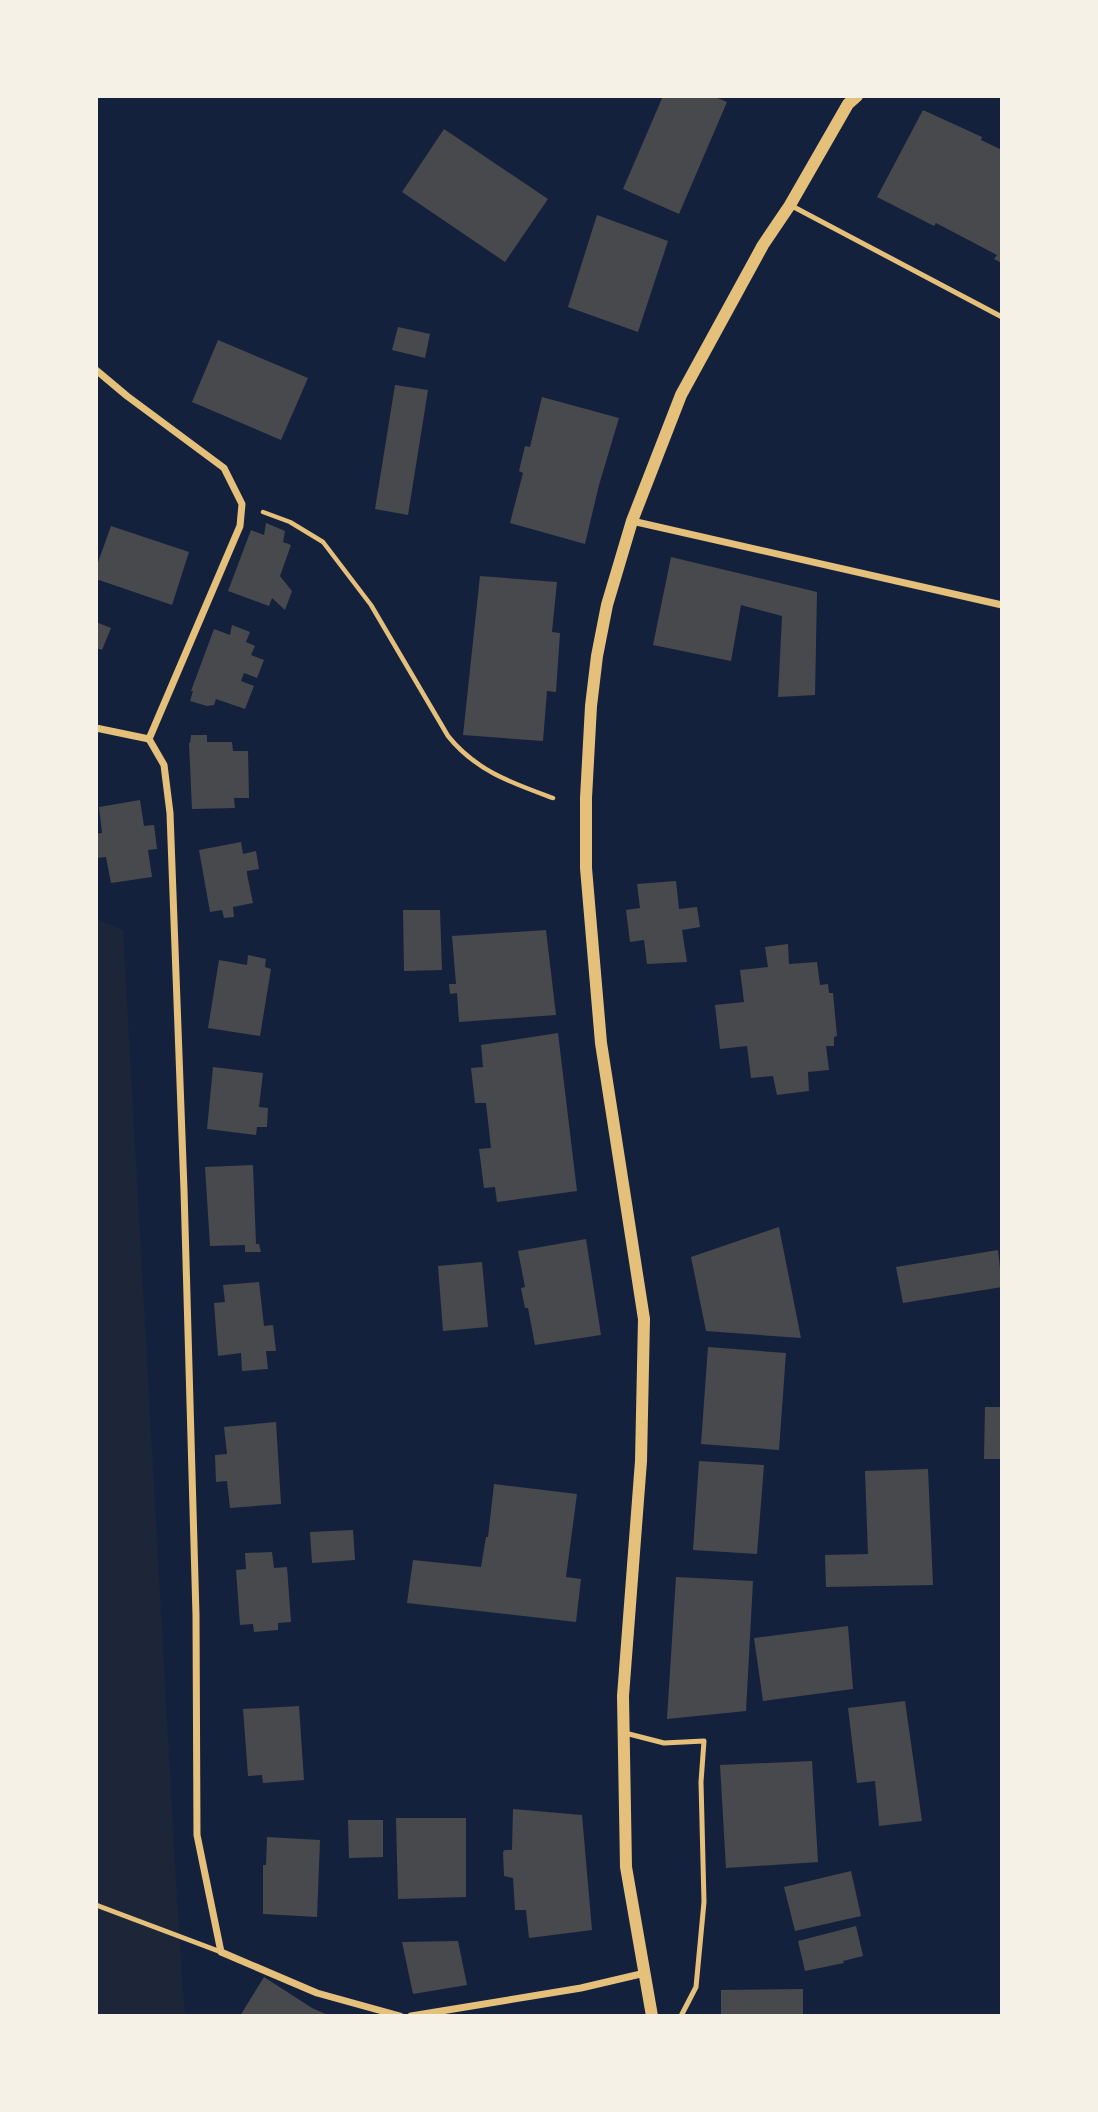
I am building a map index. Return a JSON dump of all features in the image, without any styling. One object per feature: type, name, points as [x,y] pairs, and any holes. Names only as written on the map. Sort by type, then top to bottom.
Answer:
[{"type":"street","points":[[652,2016],[626,1867],[622,1732],[622,1696],[641,1461],[644,1319],[601,1043],[586,868],[586,798],[591,706],[607,605],[632,521],[681,395],[763,245],[790,205],[848,99]]},
{"type":"street","points":[[96,370],[224,468],[242,504],[240,526],[149,739]]},
{"type":"street","points":[[632,521],[1002,605]]},
{"type":"street","points":[[96,728],[149,739],[164,765],[170,813],[195,1588],[197,1835],[221,1952],[317,1993],[400,2016]]},
{"type":"street","points":[[411,2016],[581,1988],[645,1973]]},
{"type":"lane","points":[[790,205],[1002,317]]},
{"type":"lane","points":[[622,1732],[664,1743],[704,1741],[701,1782],[704,1902],[696,1987],[681,2016]]},
{"type":"lane","points":[[96,1905],[221,1952]]},
{"type":"path","points":[[264,512],[290,522],[323,542],[371,605],[457,748],[498,778],[553,798]]},
{"type":"shaded area","points":[[96,919],[123,930],[185,2016],[96,2016]]},
{"type":"building","points":[[663,96],[713,96],[727,102],[679,214],[623,189]]},
{"type":"building","points":[[923,110],[982,137],[981,140],[1002,150],[1002,263],[994,259],[997,255],[936,223],[934,226],[877,197]]},
{"type":"building","points":[[444,129],[548,199],[505,262],[402,192]]},
{"type":"building","points":[[597,215],[668,241],[638,332],[568,307]]},
{"type":"building","points":[[398,327],[430,334],[425,358],[392,350]]},
{"type":"building","points":[[218,340],[308,378],[281,440],[192,402]]},
{"type":"building","points":[[395,385],[428,390],[408,515],[375,509]]},
{"type":"building","points":[[542,397],[619,418],[585,544],[510,523],[523,473],[519,471],[525,446],[530,447]]},
{"type":"building","points":[[266,523],[285,531],[283,542],[291,545],[280,576],[292,591],[285,610],[272,598],[269,606],[228,591],[251,530],[264,535]]},
{"type":"building","points":[[111,526],[189,552],[172,605],[96,579],[96,568]]},
{"type":"building","points":[[671,557],[817,592],[815,695],[778,697],[782,616],[741,605],[731,661],[653,645]]},
{"type":"building","points":[[480,576],[557,582],[552,632],[560,633],[556,692],[547,691],[543,741],[463,735]]},
{"type":"building","points":[[96,622],[111,628],[102,650],[96,648]]},
{"type":"building","points":[[232,625],[250,632],[246,642],[255,646],[251,655],[264,660],[257,678],[244,673],[241,681],[254,686],[245,709],[216,699],[214,705],[207,706],[190,701],[191,691],[214,629],[230,635]]},
{"type":"building","points":[[191,735],[207,735],[207,742],[232,742],[233,751],[248,751],[249,798],[234,798],[235,808],[192,809],[189,743]]},
{"type":"building","points":[[140,800],[144,826],[154,825],[157,849],[148,850],[152,877],[111,883],[106,857],[96,858],[96,834],[102,833],[99,807]]},
{"type":"building","points":[[241,842],[243,854],[256,851],[259,869],[247,871],[253,903],[233,907],[234,917],[224,918],[222,910],[210,912],[199,850]]},
{"type":"building","points":[[676,881],[679,909],[697,907],[700,927],[682,930],[687,962],[647,964],[644,940],[630,942],[626,910],[640,908],[637,884]]},
{"type":"building","points":[[403,910],[440,910],[442,970],[404,971]]},
{"type":"building","points":[[546,930],[556,1015],[459,1022],[457,993],[450,994],[449,984],[456,984],[452,936]]},
{"type":"building","points":[[788,944],[789,964],[817,962],[820,985],[828,984],[829,993],[833,993],[837,1036],[834,1037],[834,1046],[826,1046],[829,1070],[808,1072],[809,1091],[777,1095],[773,1076],[751,1078],[747,1046],[720,1049],[715,1005],[744,1002],[740,970],[768,967],[765,947]]},
{"type":"building","points":[[248,955],[266,959],[265,967],[271,969],[260,1036],[208,1028],[219,960],[247,965]]},
{"type":"building","points":[[558,1033],[577,1191],[497,1202],[495,1187],[484,1188],[479,1149],[491,1148],[486,1103],[475,1103],[471,1068],[483,1067],[481,1045]]},
{"type":"building","points":[[213,1067],[263,1073],[259,1107],[268,1108],[267,1127],[257,1127],[256,1135],[207,1129]]},
{"type":"building","points":[[253,1165],[256,1244],[259,1244],[261,1252],[245,1252],[245,1245],[210,1246],[205,1167]]},
{"type":"building","points":[[779,1227],[801,1338],[706,1331],[691,1257]]},
{"type":"building","points":[[586,1239],[601,1335],[535,1345],[521,1288],[525,1287],[518,1251]]},
{"type":"building","points":[[998,1250],[1002,1287],[903,1303],[896,1267]]},
{"type":"building","points":[[482,1262],[488,1327],[443,1331],[438,1266]]},
{"type":"building","points":[[259,1282],[264,1326],[273,1325],[276,1351],[266,1351],[268,1369],[242,1371],[241,1353],[218,1356],[214,1303],[225,1302],[223,1285]]},
{"type":"building","points":[[708,1347],[786,1353],[779,1450],[701,1444]]},
{"type":"building","points":[[985,1407],[1002,1407],[1002,1459],[984,1459]]},
{"type":"building","points":[[276,1422],[281,1504],[230,1508],[227,1481],[216,1482],[215,1455],[227,1454],[224,1427]]},
{"type":"building","points":[[699,1461],[764,1465],[757,1554],[693,1550]]},
{"type":"building","points":[[928,1469],[933,1585],[826,1587],[825,1555],[868,1554],[865,1471]]},
{"type":"building","points":[[494,1484],[577,1494],[566,1577],[581,1579],[576,1622],[407,1603],[413,1560],[481,1567],[488,1537]]},
{"type":"building","points":[[353,1530],[355,1560],[312,1563],[310,1532]]},
{"type":"building","points":[[272,1552],[274,1568],[287,1567],[291,1622],[278,1623],[278,1630],[254,1632],[253,1624],[240,1625],[236,1570],[246,1569],[245,1553]]},
{"type":"building","points":[[676,1577],[753,1581],[746,1711],[667,1719]]},
{"type":"building","points":[[848,1626],[853,1689],[763,1701],[754,1638]]},
{"type":"building","points":[[905,1701],[922,1821],[879,1826],[875,1781],[857,1783],[848,1708]]},
{"type":"building","points":[[299,1706],[304,1780],[263,1783],[262,1775],[248,1776],[243,1709]]},
{"type":"building","points":[[812,1761],[818,1862],[726,1868],[720,1765]]},
{"type":"building","points":[[513,1809],[582,1815],[592,1930],[529,1938],[526,1910],[515,1910],[513,1878],[504,1876],[503,1852],[512,1850]]},
{"type":"building","points":[[396,1818],[466,1818],[466,1897],[398,1899]]},
{"type":"building","points":[[348,1820],[383,1820],[383,1857],[349,1858]]},
{"type":"building","points":[[267,1837],[320,1840],[317,1917],[263,1914],[263,1865],[266,1865]]},
{"type":"building","points":[[851,1871],[861,1916],[795,1931],[784,1887]]},
{"type":"building","points":[[856,1926],[863,1956],[805,1971],[798,1941]]},
{"type":"building","points":[[458,1941],[467,1985],[413,1994],[402,1942]]},
{"type":"building","points":[[264,1977],[312,2008],[330,2016],[240,2016]]},
{"type":"building","points":[[803,1989],[803,2016],[721,2016],[721,1990]]}]
